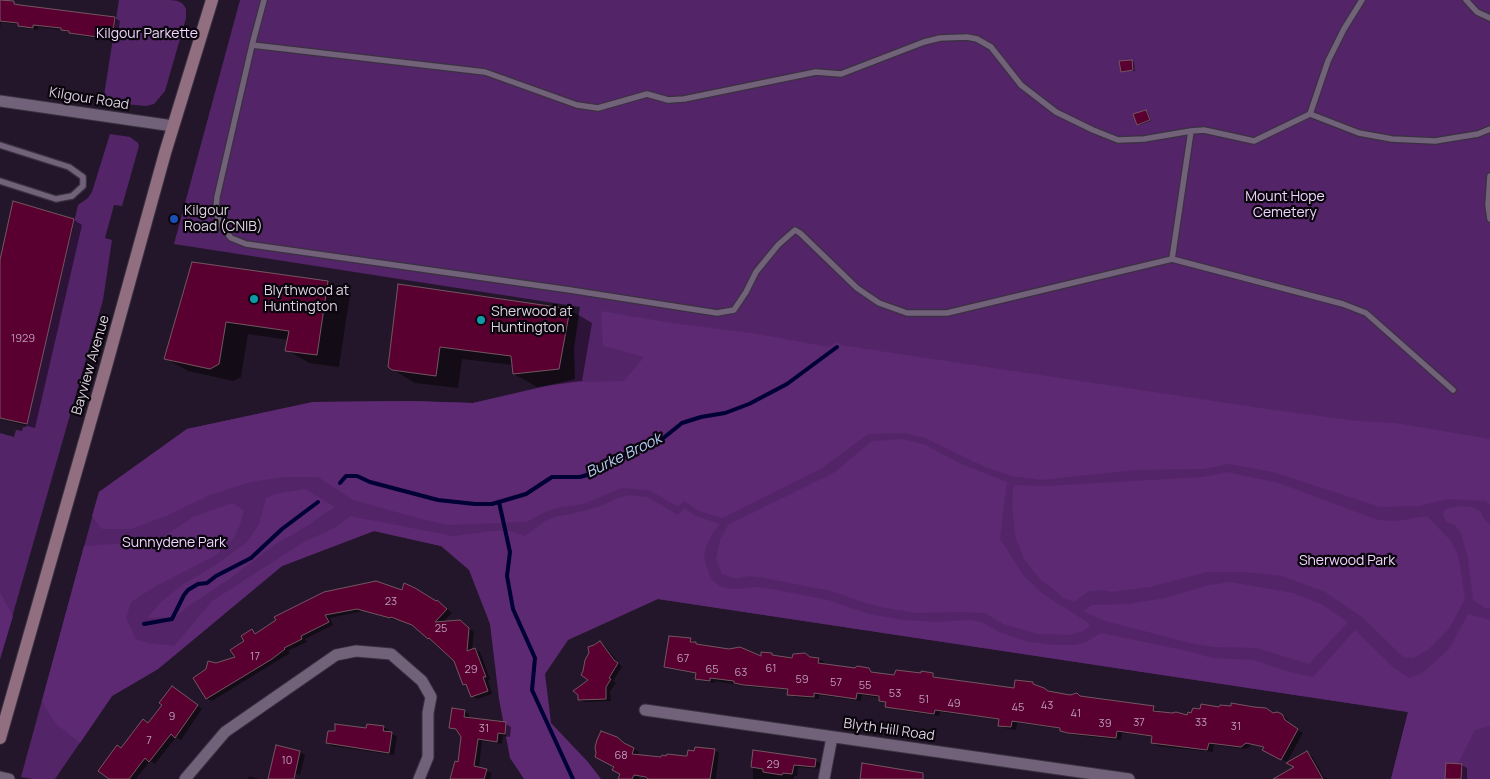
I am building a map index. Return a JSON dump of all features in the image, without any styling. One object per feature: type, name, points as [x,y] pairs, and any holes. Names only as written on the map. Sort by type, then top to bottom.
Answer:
[{"type":"main road","name":"Bayview Avenue","points":[[0,738],[173,126],[212,0]]},
{"type":"street","name":"Kilgour Road","points":[[0,100],[173,126]]},
{"type":"street","points":[[185,779],[224,732],[336,655],[356,651],[391,654],[422,681],[431,697],[428,713],[428,757],[419,779]]},
{"type":"street","name":"Blyth Hill Road","points":[[645,710],[1129,779]]},
{"type":"street","points":[[824,779],[832,737]]},
{"type":"street","points":[[0,777],[9,779]]},
{"type":"lane","points":[[264,0],[217,197],[216,211],[220,224],[231,238],[246,244],[570,290],[717,314],[734,310],[756,272],[778,245],[795,230],[857,288],[880,303],[907,313],[947,313],[1172,259],[1344,304],[1366,313],[1453,390]]},
{"type":"lane","points":[[252,45],[485,72],[577,105],[598,108],[647,94],[668,100],[684,99],[816,72],[841,74],[924,42],[947,37],[967,37],[977,39],[991,47],[1021,85],[1056,112],[1118,140],[1144,139],[1204,130],[1254,141],[1310,114],[1328,61],[1344,29],[1362,0]]},
{"type":"lane","points":[[1466,0],[1477,12],[1490,18]]},
{"type":"lane","points":[[1310,114],[1359,133],[1392,139],[1435,141],[1478,134],[1490,129]]},
{"type":"lane","points":[[1172,259],[1191,131]]},
{"type":"lane","points":[[0,146],[69,167],[83,177],[83,186],[72,196],[56,199],[0,181]]},
{"type":"lane","points":[[1490,176],[1488,205],[1490,219]]},
{"type":"green space","name":"Kilgour Parkette","points":[[119,0],[178,1],[186,9],[186,18],[165,91],[154,104],[146,106],[103,102]]},
{"type":"green space","points":[[240,0],[1490,0],[1490,779],[1391,779],[1408,712],[658,599],[374,531],[282,566],[158,669],[112,696],[55,779],[21,777],[99,492],[187,429],[313,402],[410,401],[473,403],[575,379],[574,348],[580,307],[174,244]]},
{"type":"green space","points":[[110,134],[130,137],[139,146],[122,206],[114,205],[105,238],[112,240],[103,300],[0,659],[0,433],[14,437],[16,430],[22,431],[23,427],[26,427],[78,205],[88,198],[92,192]]},
{"type":"green space","points":[[601,311],[672,323],[752,333],[829,347],[837,342],[841,345],[1274,410],[1358,421],[1396,423],[1490,439],[1490,506],[1486,501],[1448,499],[1419,506],[1380,507],[1273,472],[1228,464],[1203,469],[1137,470],[1041,480],[1011,476],[983,466],[925,438],[904,433],[868,434],[822,468],[722,518],[699,511],[684,501],[678,507],[649,490],[621,488],[584,504],[561,507],[545,512],[526,522],[448,525],[353,500],[318,477],[284,477],[251,482],[210,495],[166,516],[131,529],[102,529],[92,516],[99,492],[187,429],[313,402],[410,401],[473,403],[575,380],[582,382],[624,381],[644,357],[603,346]]},
{"type":"green space","points":[[901,439],[924,444],[961,464],[1007,482],[1000,539],[1024,576],[1043,594],[1087,622],[1090,626],[1083,631],[1071,635],[1037,634],[1003,624],[985,613],[917,613],[861,602],[835,592],[749,576],[736,579],[722,574],[716,559],[720,540],[728,525],[835,472],[872,441]]},
{"type":"green space","name":"Sherwood Park","points":[[1227,472],[1279,483],[1378,520],[1397,521],[1427,516],[1451,541],[1458,555],[1465,599],[1449,629],[1428,650],[1413,658],[1403,657],[1362,617],[1325,592],[1282,576],[1245,572],[1207,572],[1150,587],[1112,592],[1102,590],[1089,591],[1074,602],[1064,598],[1040,579],[1025,561],[1016,539],[1012,508],[1015,485],[1044,486],[1203,477]]},
{"type":"green space","points":[[305,489],[335,507],[276,544],[176,617],[147,618],[161,602],[182,585],[219,563],[247,542],[259,524],[266,498],[279,493]]},
{"type":"green space","name":"Sunnydene Park","points":[[629,495],[648,497],[678,515],[684,508],[696,516],[720,524],[712,534],[706,547],[704,558],[711,579],[721,587],[736,589],[767,588],[828,600],[869,614],[903,620],[937,622],[970,620],[982,622],[999,632],[1025,641],[1052,645],[1075,645],[1086,642],[1101,633],[1188,651],[1212,658],[1253,660],[1313,677],[1355,630],[1393,667],[1409,678],[1422,673],[1449,649],[1468,614],[1490,620],[1490,726],[1475,730],[1453,773],[1452,779],[1391,779],[1408,712],[658,599],[568,640],[545,674],[551,723],[588,762],[601,779],[524,779],[510,758],[499,699],[490,624],[469,570],[441,546],[374,531],[282,566],[158,669],[112,696],[80,743],[55,723],[42,701],[84,546],[156,541],[193,517],[232,503],[244,510],[234,538],[215,556],[156,586],[131,602],[126,618],[136,639],[148,643],[174,646],[212,601],[302,543],[338,526],[350,516],[453,536],[510,531],[525,536],[545,521],[557,516],[601,506],[617,498]]},
{"type":"green space","points":[[1473,507],[1480,511],[1485,520],[1490,524],[1490,608],[1485,608],[1473,600],[1468,559],[1462,536],[1455,525],[1447,522],[1443,517],[1444,511],[1448,508]]},
{"type":"green space","points":[[1230,582],[1294,593],[1323,605],[1348,622],[1309,664],[1256,648],[1213,647],[1194,644],[1101,620],[1083,611],[1092,605],[1129,604],[1164,598],[1209,585]]},
{"type":"green space","points":[[0,592],[13,616],[0,659]]},
{"type":"building","points":[[0,0],[14,1],[14,4],[20,5],[115,17],[112,39],[69,33],[69,31],[61,30],[61,28],[33,25],[33,28],[18,26],[18,23],[0,21]]},
{"type":"building","points":[[1132,60],[1133,70],[1121,72],[1119,61]]},
{"type":"building","points":[[1146,110],[1150,120],[1137,125],[1133,114]]},
{"type":"building","points":[[13,201],[74,219],[27,424],[0,418],[0,260]]},
{"type":"building","name":"Blythwood at Huntington","points":[[192,262],[328,281],[317,355],[285,351],[289,331],[226,322],[219,364],[210,369],[164,359]]},
{"type":"building","name":"Sherwood at Huntington","points":[[398,284],[570,309],[559,369],[513,374],[511,356],[440,347],[436,376],[392,370],[388,367]]},
{"type":"building","points":[[376,581],[402,590],[404,583],[415,588],[437,600],[447,609],[435,622],[460,620],[469,628],[467,651],[475,648],[486,677],[483,677],[488,691],[471,697],[466,684],[463,685],[454,661],[412,625],[391,617],[357,609],[325,615],[329,622],[301,636],[302,639],[284,648],[272,659],[206,699],[193,678],[206,669],[208,661],[216,663],[235,657],[230,650],[244,641],[241,636],[252,629],[255,634],[276,620],[274,617],[324,592]]},
{"type":"building","points":[[669,636],[691,638],[690,642],[696,642],[696,644],[729,649],[740,647],[761,656],[761,652],[792,658],[793,654],[805,653],[810,657],[819,658],[818,663],[855,668],[857,666],[869,668],[871,672],[894,675],[896,670],[921,673],[921,671],[933,673],[933,677],[1014,688],[1015,680],[1033,682],[1033,684],[1048,691],[1070,695],[1077,693],[1080,696],[1154,706],[1153,711],[1176,712],[1187,715],[1188,712],[1191,713],[1193,708],[1200,709],[1201,704],[1219,707],[1220,705],[1231,706],[1231,703],[1266,708],[1273,713],[1282,714],[1285,720],[1298,729],[1281,760],[1262,750],[1264,747],[1246,743],[1241,747],[1209,743],[1207,750],[1151,743],[1152,736],[1117,731],[1116,738],[1068,733],[1060,731],[1060,728],[1012,721],[1011,727],[998,726],[999,719],[935,710],[934,714],[885,707],[886,702],[879,701],[879,696],[857,693],[856,699],[814,693],[814,697],[787,695],[788,689],[744,685],[734,683],[734,681],[710,678],[710,681],[695,679],[696,673],[664,667]]},
{"type":"building","points":[[600,641],[618,663],[606,687],[606,699],[578,700],[578,695],[573,691],[588,680],[581,675],[589,653],[588,647]]},
{"type":"building","points":[[172,686],[198,705],[175,738],[171,734],[149,762],[145,758],[129,779],[109,779],[98,771],[117,745],[121,748],[143,719],[148,723],[162,705],[159,703]]},
{"type":"building","points":[[452,708],[465,710],[464,717],[506,722],[505,734],[498,733],[497,742],[478,739],[474,766],[487,769],[484,779],[450,779],[455,761],[458,762],[461,737],[456,729],[449,728]]},
{"type":"building","points":[[335,724],[366,728],[367,724],[384,726],[383,731],[392,732],[389,753],[326,743],[328,731],[335,731]]},
{"type":"building","points":[[601,731],[617,737],[634,748],[632,754],[661,757],[667,754],[687,756],[688,750],[694,751],[695,747],[715,749],[710,779],[648,779],[634,775],[632,779],[618,779],[620,774],[612,770],[614,767],[595,757],[595,747]]},
{"type":"building","points":[[276,745],[300,751],[294,779],[268,779]]},
{"type":"building","points":[[753,750],[816,759],[815,767],[794,765],[792,774],[783,773],[782,775],[763,772],[763,769],[751,767]]},
{"type":"building","points":[[1307,751],[1323,779],[1273,779],[1294,767],[1286,763]]},
{"type":"building","points":[[862,763],[923,773],[923,779],[860,779]]},
{"type":"building","points":[[1446,763],[1462,764],[1461,779],[1445,779]]},
{"type":"waterway","name":"Burke Brook","points":[[340,483],[346,476],[357,476],[370,482],[438,500],[492,504],[526,494],[552,477],[580,477],[597,472],[619,456],[656,444],[682,423],[701,417],[725,413],[749,404],[787,384],[837,347]]},
{"type":"waterway","name":"Burke Brook","points":[[144,624],[172,619],[188,590],[198,584],[207,583],[216,576],[251,558],[282,529],[318,502]]},
{"type":"waterway","points":[[499,502],[510,552],[507,576],[513,609],[535,658],[532,690],[573,779]]},
{"type":"place","name":"Kilgour Road (CNIB)","points":[[174,219]]},
{"type":"place","name":"Blythwood at Huntington","points":[[254,299]]},
{"type":"place","name":"Sherwood at Huntington","points":[[481,320]]},
{"type":"park label","name":"Mount Hope Cemetery","points":[[1285,206]]}]
